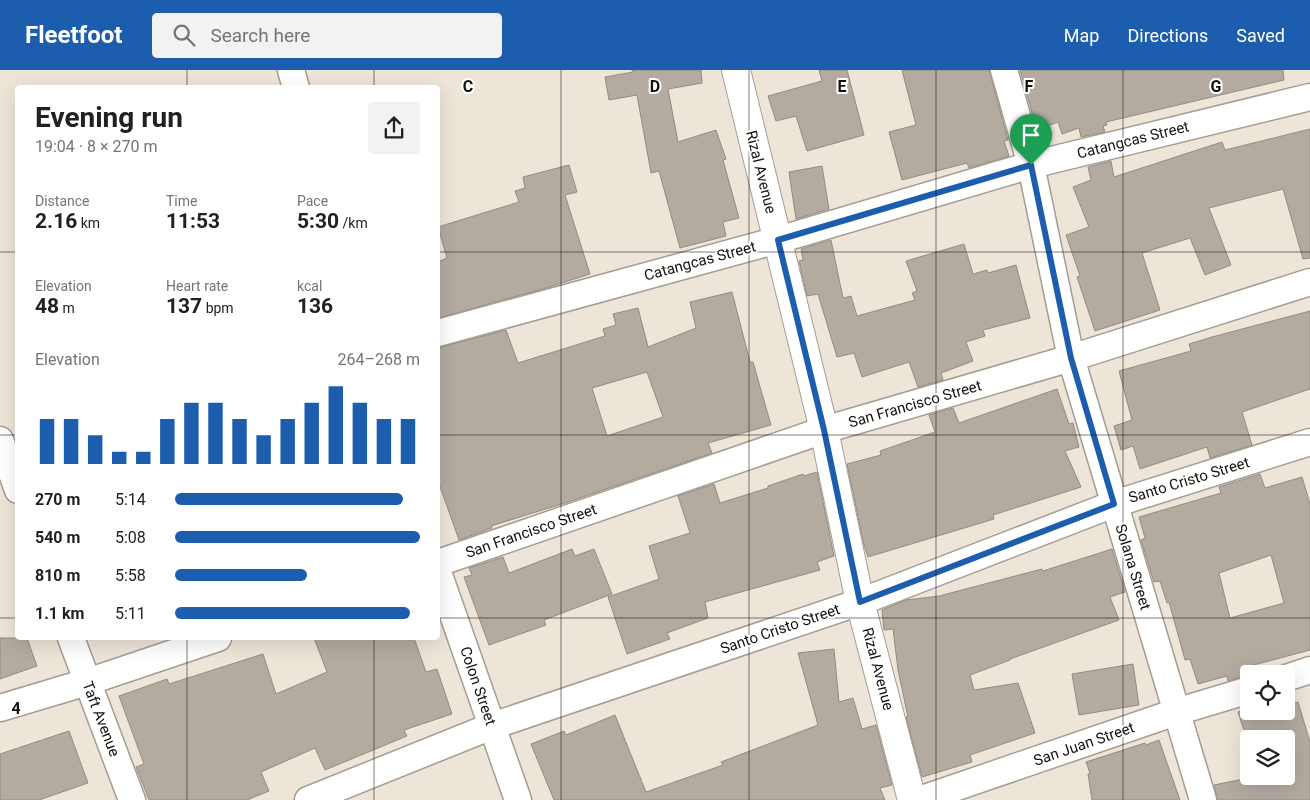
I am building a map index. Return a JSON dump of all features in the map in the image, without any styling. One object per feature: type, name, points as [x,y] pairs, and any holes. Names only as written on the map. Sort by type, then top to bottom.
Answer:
[{"type":"street","points":[[291,70],[295,85]]},
{"type":"street","name":"Rizal Avenue","points":[[736,70],[824,430],[860,602],[912,800]]},
{"type":"street","name":"Solana Street","points":[[1004,70],[1031,165],[1071,358],[1203,800]]},
{"type":"street","name":"Catangcas Street","points":[[440,332],[778,240],[1031,165],[1310,97]]},
{"type":"street","name":"San Francisco Street","points":[[440,562],[824,430],[1071,358],[1310,282]]},
{"type":"street","points":[[0,440],[11,474]]},
{"type":"street","name":"Santo Cristo Street","points":[[308,800],[492,726],[860,602],[1114,504],[1310,442]]},
{"type":"street","name":"Colon Street","points":[[440,578],[518,800]]},
{"type":"street","name":"Taft Avenue","points":[[72,640],[132,800]]},
{"type":"street","points":[[0,708],[87,682],[212,640]]},
{"type":"street","points":[[1295,675],[1310,670]]},
{"type":"street","name":"San Juan Street","points":[[919,800],[1176,712],[1240,693]]},
{"type":"building","points":[[632,70],[701,70],[702,83],[668,89],[678,142],[716,130],[726,159],[723,160],[739,218],[723,222],[726,236],[680,248],[659,171],[651,173],[637,95],[609,100],[605,77],[633,72]]},
{"type":"building","points":[[819,70],[847,70],[864,135],[807,151],[796,116],[776,121],[768,96],[822,81]]},
{"type":"building","points":[[902,70],[989,70],[1008,140],[1004,141],[1009,156],[969,168],[967,163],[902,180],[889,132],[916,125]]},
{"type":"building","points":[[1020,70],[1283,70],[1284,80],[1106,122],[1107,125],[1103,126],[1105,132],[1081,137],[1079,128],[1062,134],[1058,122],[1037,130]]},
{"type":"building","points":[[1310,129],[1310,258],[1303,259],[1283,189],[1209,208],[1231,265],[1205,275],[1190,238],[1142,253],[1160,310],[1095,331],[1077,277],[1080,276],[1066,235],[1089,227],[1073,187],[1091,180],[1088,167],[1111,161],[1114,177],[1222,142],[1225,150]]},
{"type":"building","points":[[569,165],[577,192],[565,195],[590,274],[440,317],[440,261],[447,258],[440,234],[440,226],[519,202],[515,191],[525,188],[523,177]]},
{"type":"building","points":[[822,166],[829,209],[796,219],[789,172]]},
{"type":"building","points":[[831,240],[843,298],[851,296],[857,316],[915,300],[912,293],[917,291],[906,261],[964,244],[973,274],[987,270],[988,273],[1016,265],[1030,318],[983,330],[985,336],[966,342],[973,361],[941,373],[943,380],[918,387],[909,362],[862,377],[854,353],[837,357],[818,294],[807,296],[799,261],[803,260],[801,249]]},
{"type":"building","points":[[732,292],[750,362],[753,362],[771,425],[708,443],[712,453],[491,526],[492,528],[459,540],[440,487],[440,347],[506,330],[518,363],[605,336],[603,329],[616,325],[613,314],[638,308],[648,347],[696,328],[690,302]],"holes":[[[647,372],[663,417],[607,436],[592,388]]]},
{"type":"building","points":[[1310,311],[1310,389],[1242,412],[1252,445],[1210,458],[1207,447],[1140,469],[1133,446],[1121,450],[1114,426],[1132,420],[1119,371],[1191,351],[1189,344]]},
{"type":"building","points":[[1057,389],[1069,424],[1073,423],[1079,447],[1065,451],[1081,487],[993,515],[994,519],[868,557],[847,464],[881,455],[880,451],[935,432],[929,415],[953,408],[959,423]]},
{"type":"building","points":[[817,472],[834,556],[817,562],[820,570],[705,602],[708,618],[667,633],[670,639],[627,654],[608,597],[659,579],[649,546],[690,533],[678,496],[714,484],[720,503],[768,488],[768,486],[803,474],[804,476]]},
{"type":"building","points":[[1260,474],[1265,488],[1302,477],[1310,504],[1310,650],[1254,665],[1240,665],[1240,678],[1228,681],[1227,676],[1198,684],[1190,659],[1185,660],[1169,602],[1167,603],[1160,581],[1154,582],[1141,540],[1145,538],[1139,517],[1221,493],[1219,487]],"holes":[[[1271,555],[1284,603],[1230,618],[1219,573]]]},
{"type":"building","points":[[572,549],[575,556],[594,549],[612,594],[544,620],[546,625],[489,645],[464,577],[472,575],[469,568],[503,557],[509,573]]},
{"type":"building","points":[[1112,549],[1125,592],[1110,597],[1119,620],[970,675],[974,690],[1018,683],[1035,733],[970,755],[972,762],[922,777],[906,717],[908,717],[898,670],[893,629],[884,630],[882,610],[906,600],[939,596],[1042,569],[1043,571]]},
{"type":"building","points":[[0,638],[28,640],[37,666],[0,679]]},
{"type":"building","points":[[315,640],[415,640],[426,672],[437,669],[452,714],[404,730],[407,736],[325,770],[315,748],[261,772],[269,791],[247,800],[149,800],[136,767],[144,764],[119,696],[167,679],[169,684],[263,654],[276,694],[327,672]]},
{"type":"building","points":[[834,649],[839,702],[853,698],[862,729],[876,725],[892,785],[880,788],[885,800],[554,800],[531,744],[564,731],[566,735],[615,715],[646,792],[723,765],[721,762],[818,725],[798,653]]},
{"type":"building","points":[[1133,664],[1139,705],[1079,715],[1072,674]]},
{"type":"building","points":[[1298,702],[1310,742],[1310,800],[1218,800],[1214,785],[1240,780],[1240,785],[1295,785],[1295,730],[1244,730],[1241,720],[1295,720],[1295,703]]},
{"type":"building","points":[[69,731],[88,783],[39,800],[0,800],[0,754]]},
{"type":"building","points":[[1159,740],[1180,800],[1092,800],[1088,774],[1090,773],[1086,762]]},
{"type":"route","points":[[1031,165],[1071,358],[1114,504],[860,602],[824,430],[778,240],[1031,165]]}]
